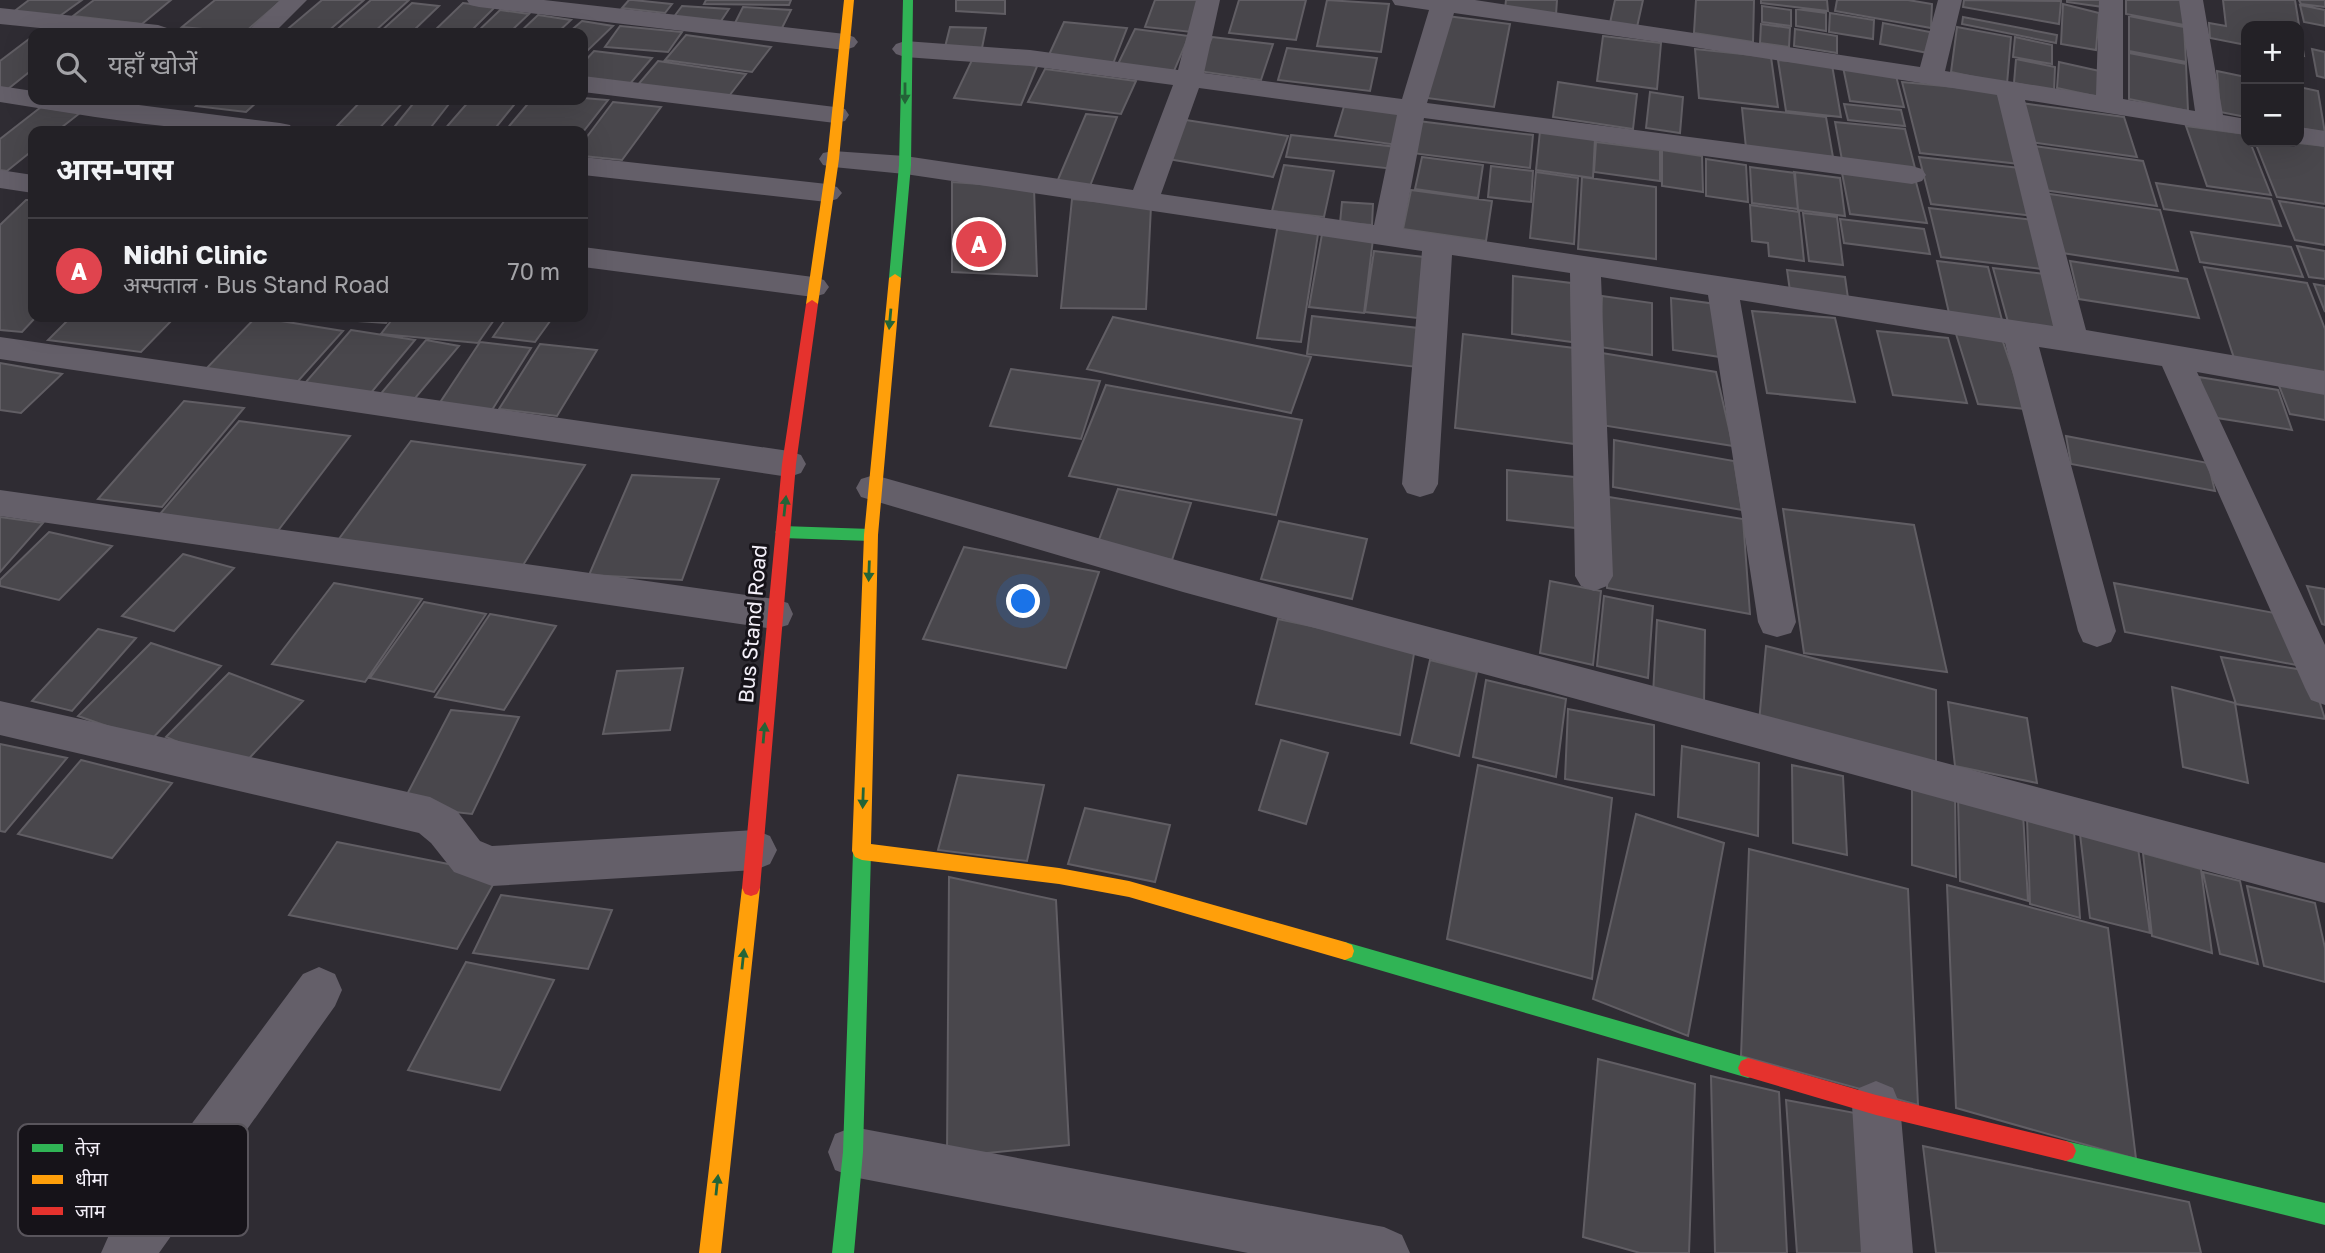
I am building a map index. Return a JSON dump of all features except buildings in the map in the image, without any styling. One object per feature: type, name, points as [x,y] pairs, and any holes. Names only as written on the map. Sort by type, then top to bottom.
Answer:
[{"type":"street","points":[[264,28],[295,0]]},
{"type":"street","points":[[479,0],[845,42]]},
{"type":"street","name":"Bus Stand Road","points":[[710,1253],[755,850],[789,464],[833,159],[835,115],[849,0]]},
{"type":"street","points":[[843,1253],[853,1152],[871,535],[905,165],[905,49],[908,0]]},
{"type":"street","points":[[1144,199],[1189,79],[1208,0]]},
{"type":"street","points":[[1404,0],[1444,2],[1931,75],[2241,126]]},
{"type":"street","points":[[1931,75],[1950,0]]},
{"type":"street","points":[[2109,106],[2111,0]]},
{"type":"street","points":[[2192,0],[2210,121]]},
{"type":"street","points":[[1387,236],[1412,110],[1444,2]]},
{"type":"street","points":[[0,16],[112,28]]},
{"type":"street","points":[[905,49],[1030,58],[1912,175]]},
{"type":"street","points":[[588,85],[835,115]]},
{"type":"street","points":[[2009,90],[2072,339]]},
{"type":"street","points":[[0,94],[28,98]]},
{"type":"street","points":[[64,105],[160,125],[180,126]]},
{"type":"street","points":[[160,125],[182,105]]},
{"type":"street","points":[[2304,136],[2325,139]]},
{"type":"street","points":[[833,159],[905,165],[1585,265],[2019,334],[2072,339],[2325,383]]},
{"type":"street","points":[[588,167],[827,193]]},
{"type":"street","points":[[0,179],[28,183]]},
{"type":"street","points":[[1420,484],[1438,244]]},
{"type":"street","points":[[588,258],[813,287]]},
{"type":"street","points":[[1585,265],[1594,576]]},
{"type":"street","points":[[1722,287],[1777,622]]},
{"type":"street","points":[[2019,334],[2097,631]]},
{"type":"street","points":[[0,348],[789,464]]},
{"type":"street","points":[[2175,359],[2325,688]]},
{"type":"street","points":[[874,488],[1183,577],[2325,883]]},
{"type":"street","points":[[0,503],[774,614]]},
{"type":"street","points":[[782,532],[871,535]]},
{"type":"street","points":[[0,718],[430,816],[447,829],[462,855],[472,862],[492,866],[755,850]]},
{"type":"street","points":[[861,851],[1059,876],[1129,889],[1876,1105],[2325,1214]]},
{"type":"street","points":[[221,1124],[319,990]]},
{"type":"street","points":[[1876,1105],[1887,1253]]},
{"type":"street","points":[[853,1152],[1384,1253]]},
{"type":"street","points":[[127,1253],[139,1236]]},
{"type":"traffic: fast","points":[[895,278],[905,165],[908,0]]},
{"type":"traffic: fast","points":[[782,532],[871,535]]},
{"type":"traffic: fast","points":[[843,1253],[853,1152],[862,852]]},
{"type":"traffic: fast","points":[[1345,951],[1748,1068]]},
{"type":"traffic: fast","points":[[2066,1151],[2325,1214]]},
{"type":"traffic: slow","points":[[812,304],[833,159],[849,0]]},
{"type":"traffic: slow","points":[[862,852],[871,535],[895,278]]},
{"type":"traffic: slow","points":[[861,851],[1059,876],[1129,889],[1345,951]]},
{"type":"traffic: slow","points":[[710,1253],[751,888]]},
{"type":"traffic: jam","points":[[751,888],[789,464],[812,304]]},
{"type":"traffic: jam","points":[[1748,1068],[1876,1105],[2066,1151]]},
{"type":"place","name":"Nidhi Clinic","points":[[979,244]]}]
